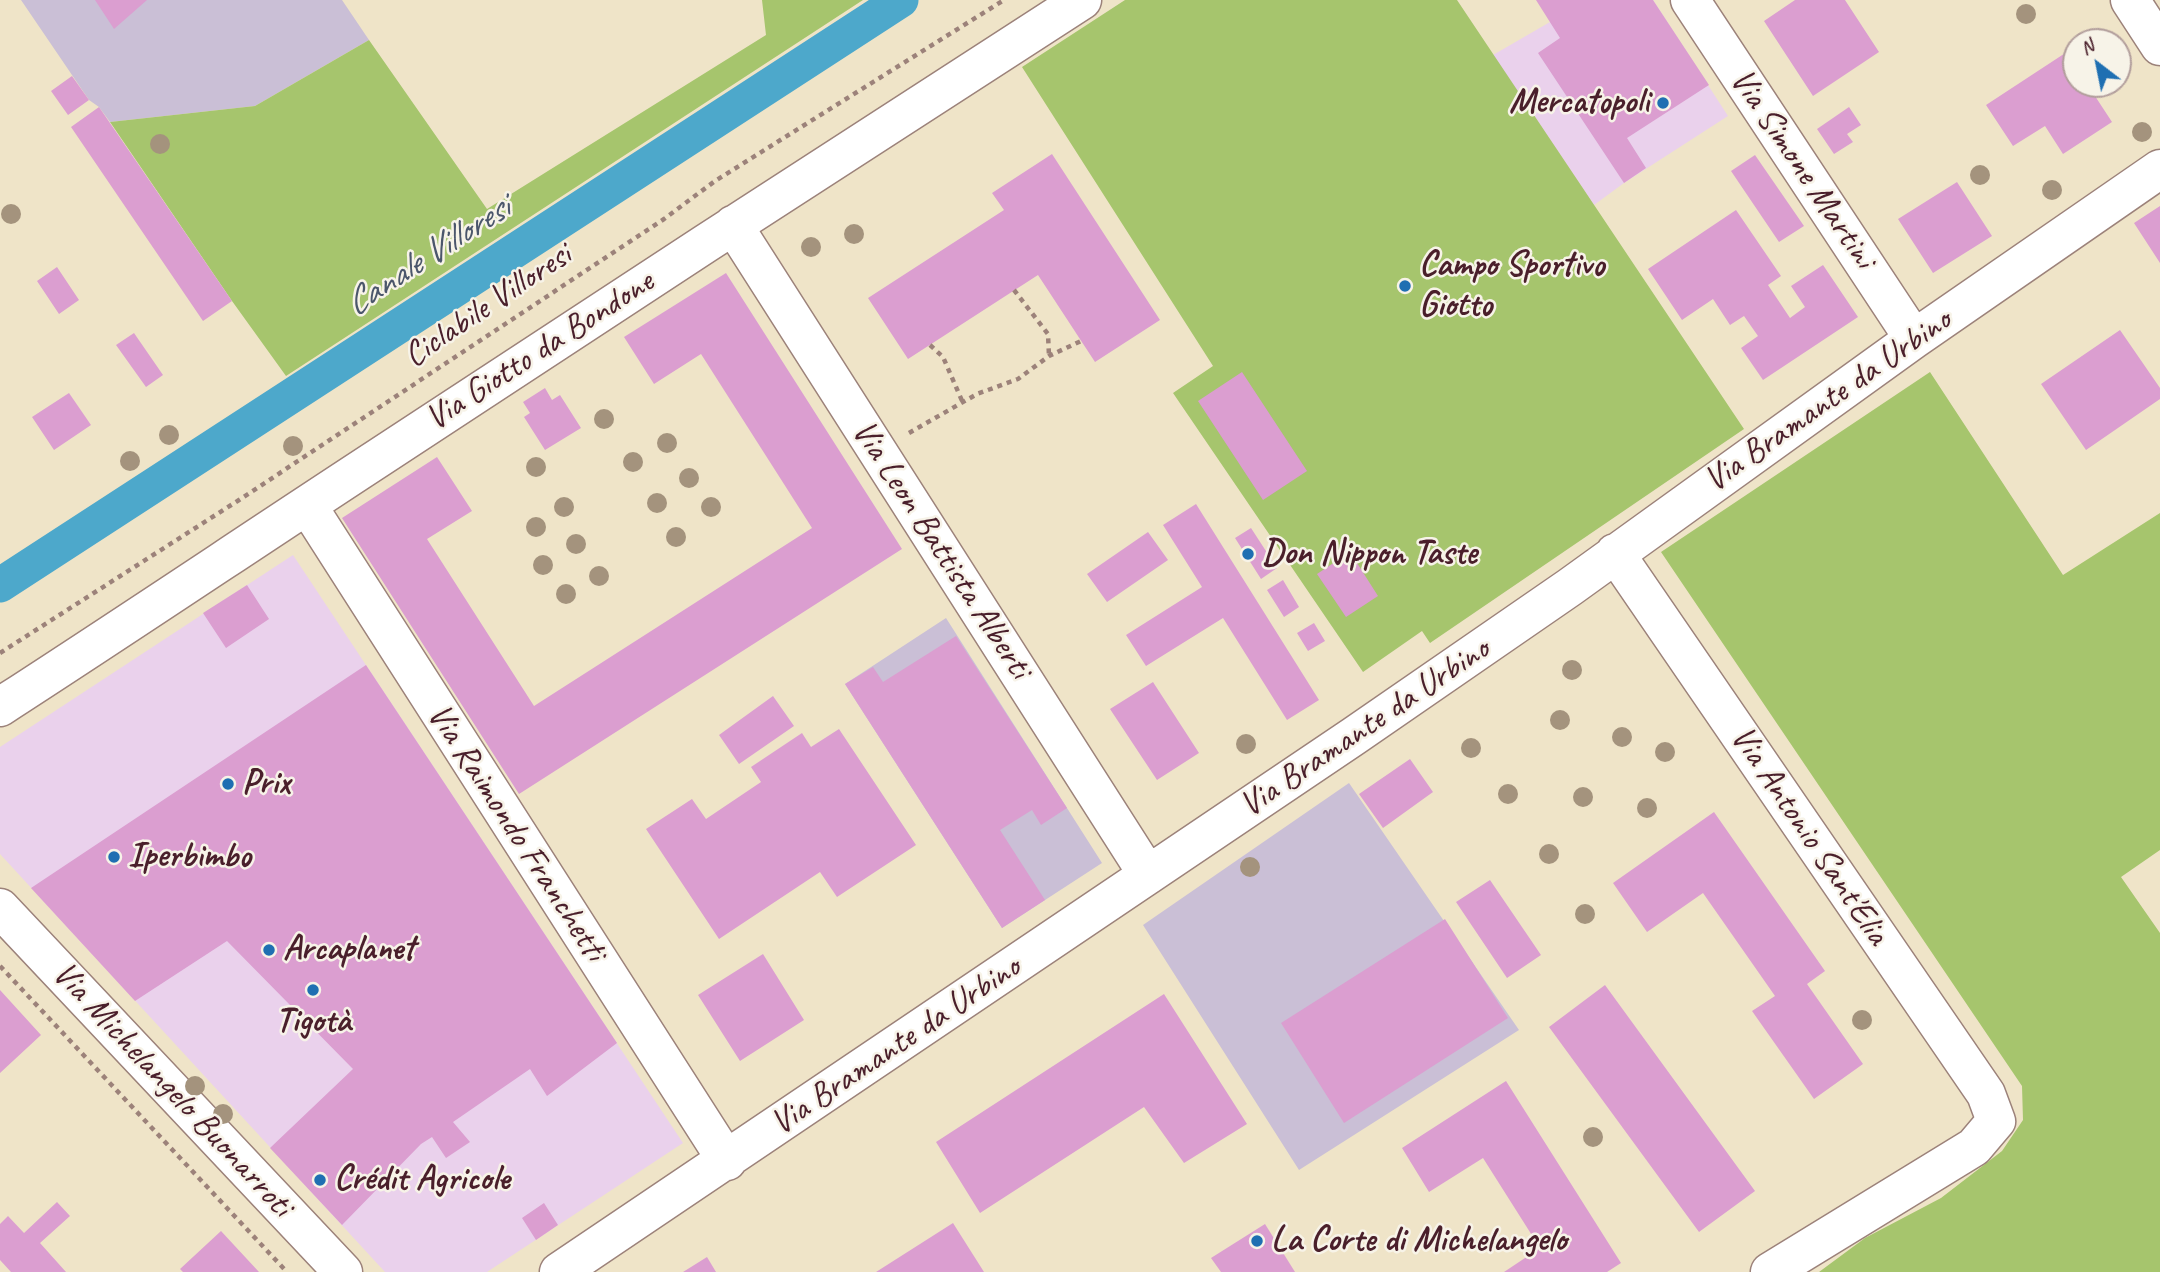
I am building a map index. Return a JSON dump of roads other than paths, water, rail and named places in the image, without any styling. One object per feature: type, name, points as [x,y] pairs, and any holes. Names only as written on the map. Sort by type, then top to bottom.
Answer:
[{"type":"street","name":"Via Giotto da Bondone","points":[[0,707],[733,225],[1082,0]]},
{"type":"street","name":"Via Simone Martini","points":[[1690,0],[1914,339]]},
{"type":"street","points":[[2130,0],[2160,46]]},
{"type":"street","name":"Via Bramante da Urbino","points":[[559,1272],[1377,720],[1615,554],[1914,339],[2160,169]]},
{"type":"street","name":"Via Leon Battista Alberti","points":[[733,225],[1148,875]]},
{"type":"street","name":"Via Raimondo Franchetti","points":[[307,505],[727,1161]]},
{"type":"street","name":"Via Antonio Sant'Elia","points":[[1615,554],[1986,1094],[1996,1121],[1974,1147],[1770,1272]]},
{"type":"street","name":"Via Michelangelo Buonarroti","points":[[0,908],[343,1272]]},
{"type":"waterway","name":"Canale Villoresi","points":[[0,585],[901,0]]},
{"type":"place","name":"Mercatopoli","points":[[1663,103]]},
{"type":"place","name":"Campo Sportivo Giotto","points":[[1405,286]]},
{"type":"place","name":"Don Nippon Taste","points":[[1248,554]]},
{"type":"place","name":"Prix","points":[[228,784]]},
{"type":"place","name":"Iperbimbo","points":[[114,857]]},
{"type":"place","name":"Arcaplanet","points":[[269,950]]},
{"type":"place","name":"Tigotà","points":[[313,990]]},
{"type":"place","name":"Crédit Agricole","points":[[320,1180]]},
{"type":"place","name":"La Corte di Michelangelo","points":[[1257,1241]]}]
